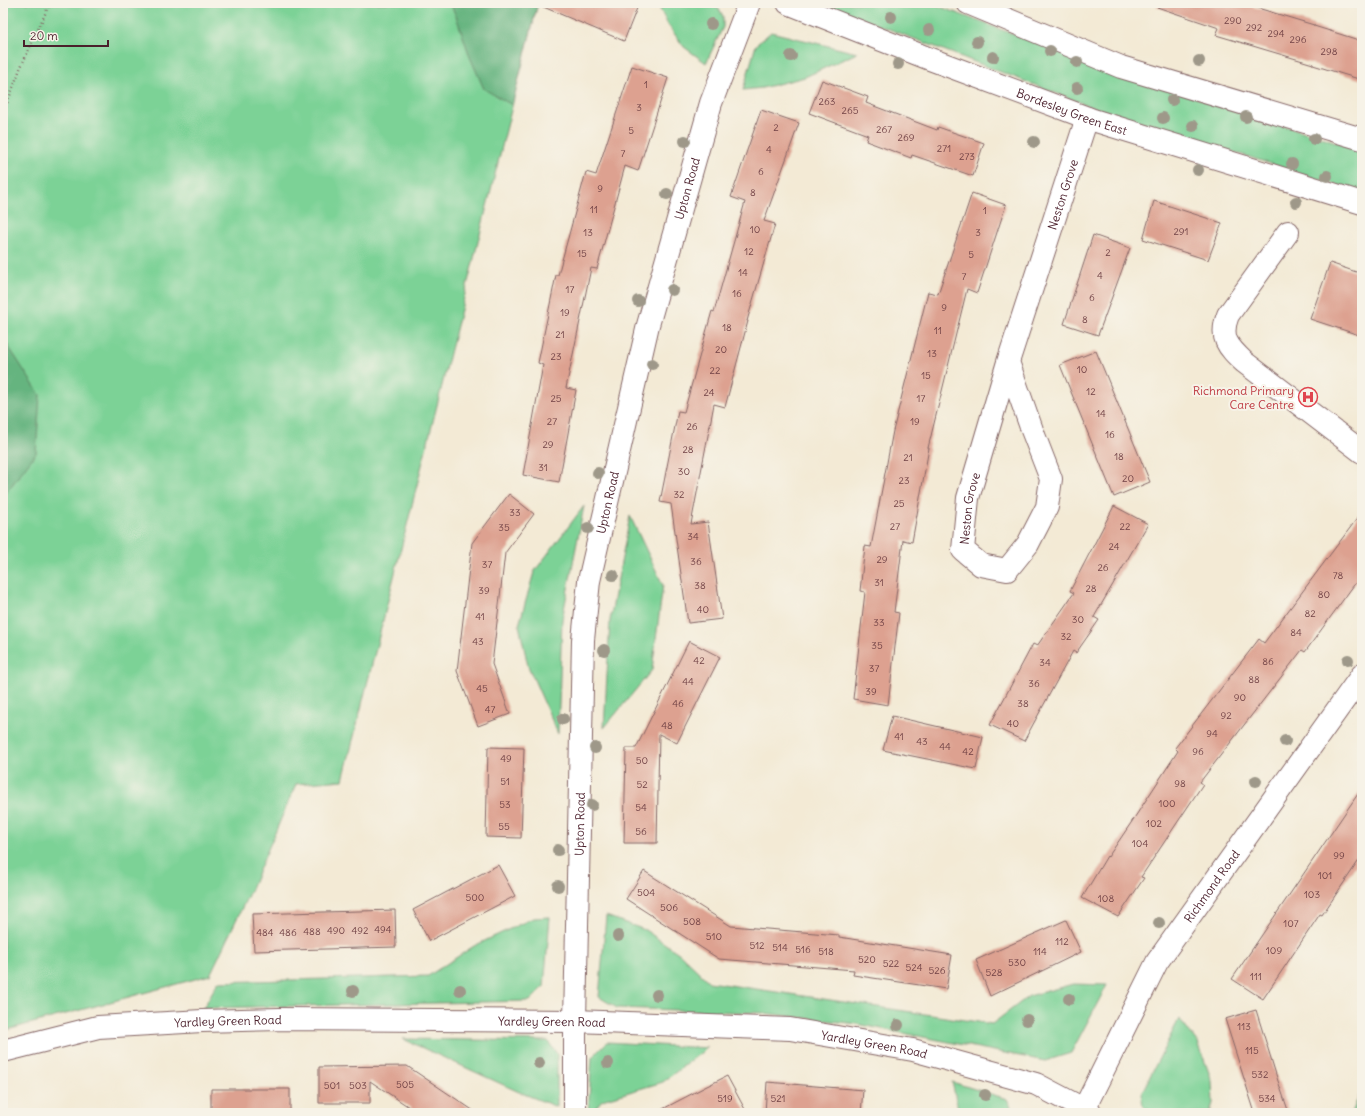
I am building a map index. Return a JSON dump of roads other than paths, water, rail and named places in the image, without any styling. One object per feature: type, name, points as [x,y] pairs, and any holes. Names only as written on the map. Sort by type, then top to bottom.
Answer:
[{"type":"street","name":"Upton Road","points":[[575,1113],[575,1021],[583,640],[589,581],[648,325],[711,104],[749,3]]},
{"type":"street","name":"Bordesley Green East","points":[[788,3],[930,59],[1087,118],[1362,203]]},
{"type":"street","points":[[968,3],[1121,67],[1362,140]]},
{"type":"street","name":"Neston Grove","points":[[1008,362],[1051,479],[1047,507],[1028,544],[1007,570],[982,565],[963,550],[968,498],[1008,362],[1087,118]]},
{"type":"street","points":[[1288,232],[1228,315],[1224,328],[1224,335],[1228,346],[1244,362],[1362,452]]},
{"type":"street","name":"Richmond Road","points":[[1085,1112],[1157,962],[1362,675]]},
{"type":"street","name":"Yardley Green Road","points":[[3,1051],[98,1027],[280,1019],[575,1021],[790,1029],[913,1050],[1036,1084],[1085,1112]]},
{"type":"place","name":"Richmond Primary Care Centre","points":[[1308,397]]}]
